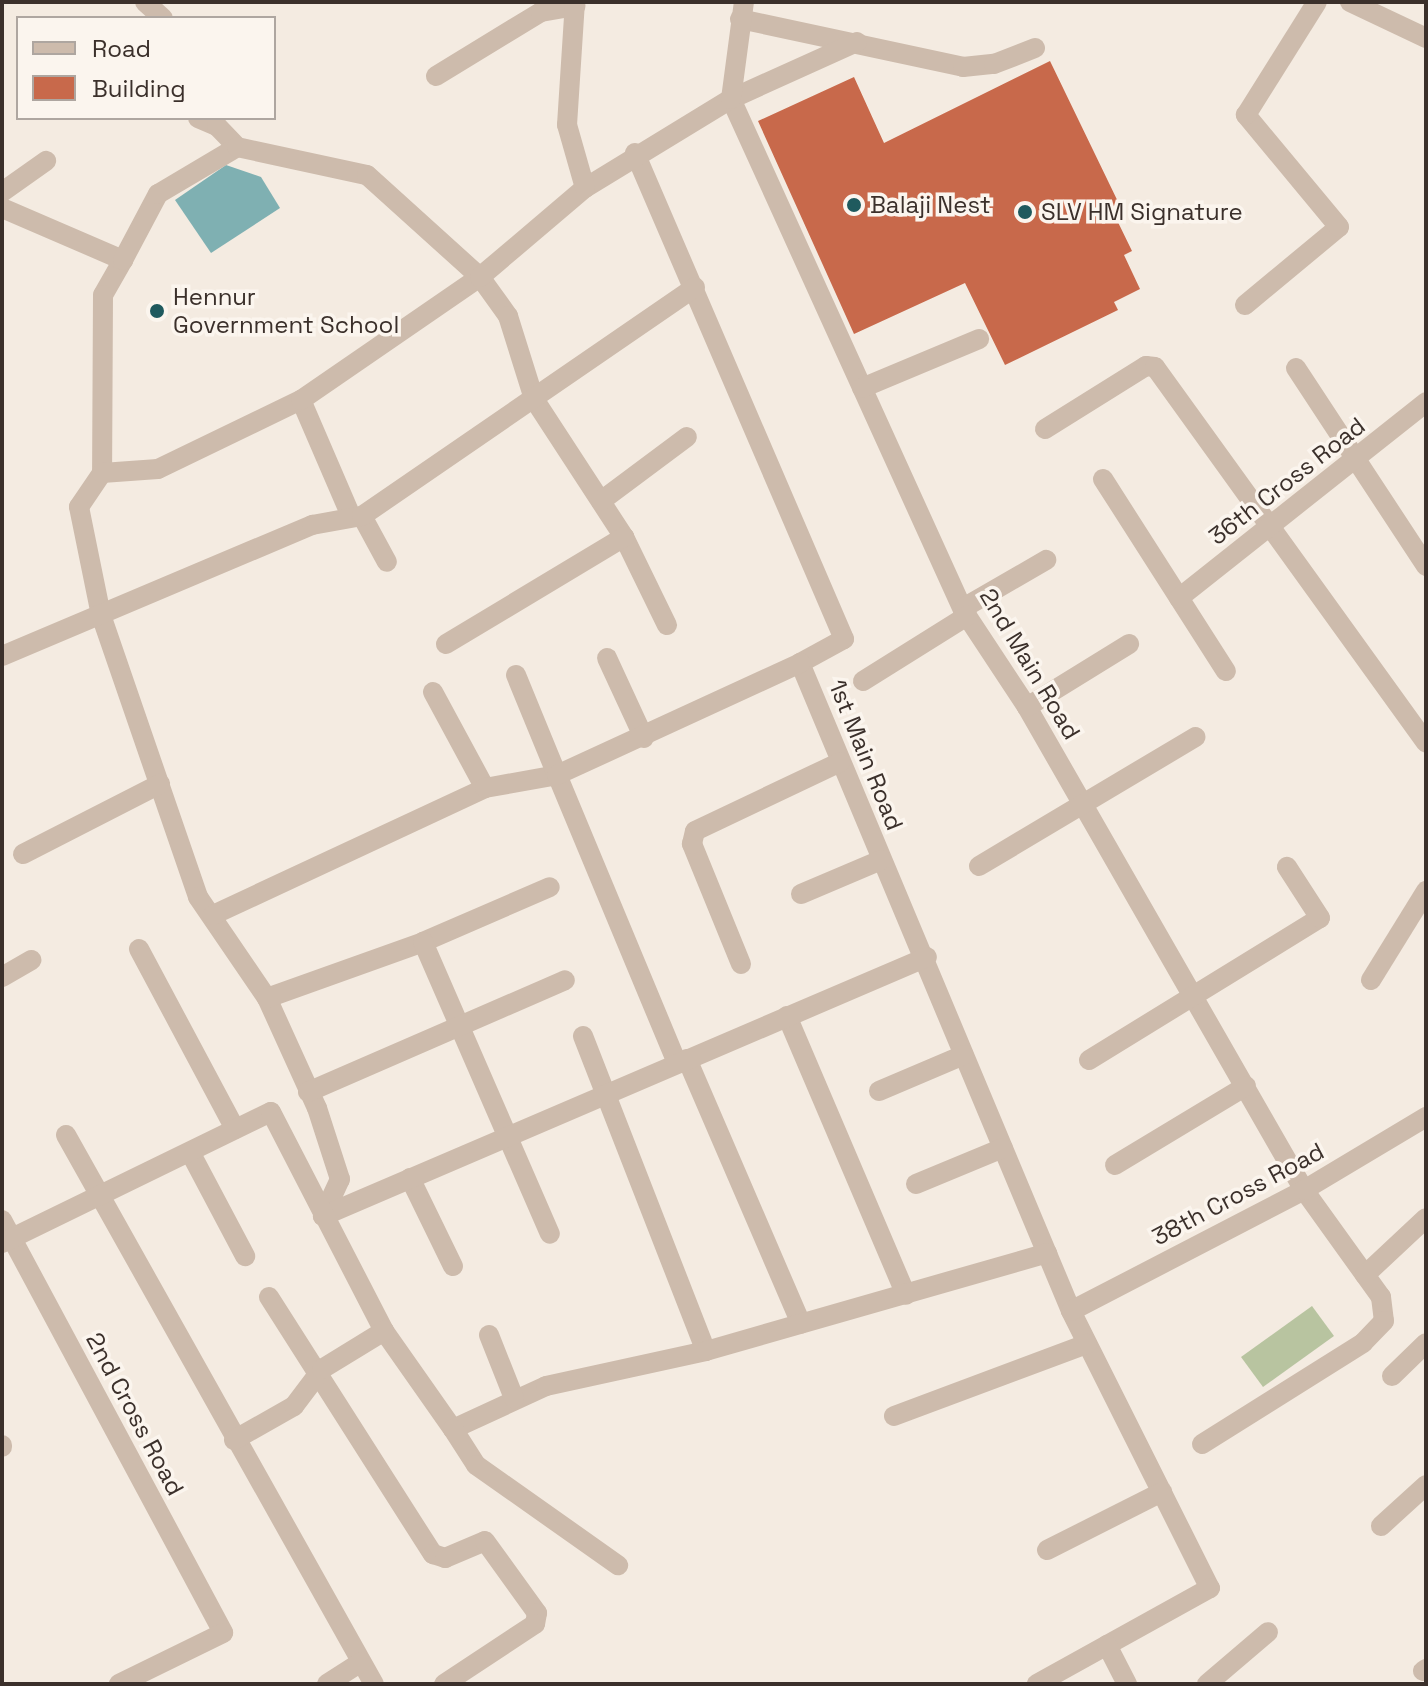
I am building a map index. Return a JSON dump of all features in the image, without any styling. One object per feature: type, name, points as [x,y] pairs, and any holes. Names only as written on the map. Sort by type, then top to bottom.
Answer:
[{"type":"street","points":[[145,2],[161,16]]},
{"type":"street","points":[[1245,305],[1339,227],[1246,115],[1317,2]]},
{"type":"street","points":[[1350,2],[1426,38]]},
{"type":"street","points":[[436,76],[541,12],[575,4],[567,125],[585,188]]},
{"type":"street","points":[[731,99],[742,11],[963,67],[981,68],[1035,48]]},
{"type":"street","points":[[102,473],[158,469],[301,400],[480,277],[585,188],[635,153],[731,99],[857,42]]},
{"type":"street","name":"2nd Main Road","points":[[731,99],[966,612],[1027,707],[1195,994],[1304,1190],[1381,1297],[1384,1321],[1363,1343],[1202,1444]]},
{"type":"street","points":[[203,120],[217,126],[237,147],[367,175],[480,277],[508,316],[534,399],[624,537],[667,625]]},
{"type":"street","points":[[237,147],[158,194],[103,295],[102,473],[79,507],[101,615],[198,897],[267,998],[308,1092],[340,1179],[323,1216]]},
{"type":"street","name":"1st Main Road","points":[[635,153],[844,639],[800,663],[881,860],[927,957],[964,1055],[1071,1311],[1210,1588],[1107,1645]]},
{"type":"street","points":[[2,192],[46,161]]},
{"type":"street","points":[[2,208],[123,260]]},
{"type":"street","points":[[2,656],[356,515],[534,399],[695,287]]},
{"type":"street","points":[[862,388],[979,339]]},
{"type":"street","points":[[1045,429],[1151,364],[1426,743]]},
{"type":"street","points":[[1296,368],[1426,566]]},
{"type":"street","points":[[301,400],[356,515],[387,562]]},
{"type":"street","name":"36th Cross Road","points":[[1179,598],[1423,412]]},
{"type":"street","points":[[601,501],[687,437]]},
{"type":"street","points":[[1103,479],[1226,671]]},
{"type":"street","points":[[446,644],[624,537]]},
{"type":"street","points":[[863,681],[1046,560]]},
{"type":"street","points":[[1027,707],[1129,644]]},
{"type":"street","points":[[607,658],[644,738]]},
{"type":"street","points":[[213,915],[485,788],[557,775],[644,738],[800,663]]},
{"type":"street","points":[[516,675],[682,1061],[801,1324]]},
{"type":"street","points":[[433,692],[485,788]]},
{"type":"street","points":[[979,866],[1195,737]]},
{"type":"street","points":[[741,964],[692,844],[695,831],[840,762]]},
{"type":"street","points":[[23,854],[160,784]]},
{"type":"street","points":[[801,894],[881,860]]},
{"type":"street","points":[[1089,1060],[1320,918],[1287,867]]},
{"type":"street","points":[[267,998],[423,942],[550,887]]},
{"type":"street","points":[[1371,980],[1426,891]]},
{"type":"street","points":[[423,942],[461,1023],[550,1234]]},
{"type":"street","points":[[139,949],[235,1129]]},
{"type":"street","points":[[323,1216],[927,957]]},
{"type":"street","points":[[2,977],[31,960]]},
{"type":"street","points":[[308,1092],[565,980]]},
{"type":"street","points":[[787,1016],[906,1295]]},
{"type":"street","points":[[583,1036],[706,1351]]},
{"type":"street","points":[[879,1091],[964,1055]]},
{"type":"street","points":[[1115,1165],[1246,1086]]},
{"type":"street","points":[[5,1234],[97,1197],[271,1112],[384,1331],[476,1465],[618,1565]]},
{"type":"street","name":"38th Cross Road","points":[[1071,1311],[1304,1190],[1426,1117]]},
{"type":"street","points":[[66,1135],[97,1197],[374,1684]]},
{"type":"street","points":[[916,1184],[1003,1148]]},
{"type":"street","points":[[190,1152],[245,1256]]},
{"type":"street","points":[[410,1178],[453,1266]]},
{"type":"street","points":[[1365,1275],[1426,1218]]},
{"type":"street","name":"2nd Cross Road","points":[[5,1234],[223,1633],[119,1684]]},
{"type":"street","points":[[453,1429],[514,1398],[706,1351],[1047,1253]]},
{"type":"street","points":[[269,1297],[316,1378],[433,1554],[445,1558],[485,1541],[537,1613],[535,1624],[444,1684]]},
{"type":"street","points":[[234,1440],[294,1406],[316,1378],[384,1331]]},
{"type":"street","points":[[489,1335],[514,1398]]},
{"type":"street","points":[[1392,1376],[1426,1343]]},
{"type":"street","points":[[894,1416],[1087,1344]]},
{"type":"street","points":[[1381,1526],[1426,1485]]},
{"type":"street","points":[[1047,1550],[1162,1492]]},
{"type":"street","points":[[1207,1684],[1268,1632]]},
{"type":"street","points":[[1037,1684],[1107,1645],[1127,1684]]},
{"type":"street","points":[[327,1684],[361,1662]]},
{"type":"green space","points":[[1312,1306],[1334,1336],[1263,1387],[1241,1357]]},
{"type":"water","points":[[226,165],[261,177],[280,208],[211,253],[175,200]]},
{"type":"building","name":"SLV HM Signature","points":[[1050,61],[1122,210],[1114,214],[1132,251],[1124,255],[1140,289],[1114,302],[1118,310],[1005,365],[965,283],[854,334],[758,121],[854,77],[884,143]]},
{"type":"place","name":"Balaji Nest","points":[[854,205]]},
{"type":"place","name":"SLV HM Signature","points":[[1025,212]]},
{"type":"place","name":"Hennur Government School","points":[[157,311]]}]
